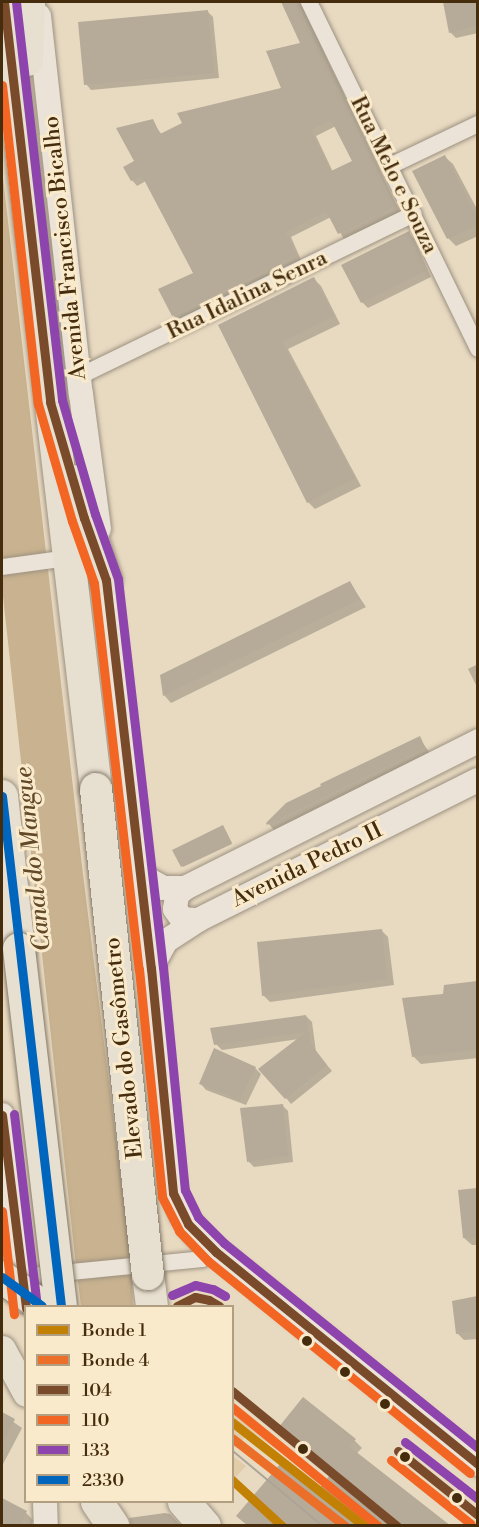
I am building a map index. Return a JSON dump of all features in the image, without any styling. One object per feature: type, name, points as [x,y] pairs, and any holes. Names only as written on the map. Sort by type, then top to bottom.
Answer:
[{"type":"highway","name":"Avenida Francisco Bicalho","points":[[4,2],[50,402],[58,560],[82,659],[96,789]]},
{"type":"highway","points":[[23,169],[29,2]]},
{"type":"highway","points":[[50,402],[84,518],[106,580]]},
{"type":"highway","name":"Elevado do Gasômetro","points":[[96,789],[152,1305]]},
{"type":"highway","points":[[2,796],[61,1305]]},
{"type":"highway","points":[[11,1277],[41,1305]]},
{"type":"highway","points":[[98,1503],[113,1526]]},
{"type":"highway","points":[[185,1503],[205,1526]]},
{"type":"highway","points":[[203,1503],[215,1526]]},
{"type":"main road","name":"Avenida Francisco Bicalho","points":[[38,2],[151,968],[173,1193],[182,1214],[196,1234],[216,1252],[477,1464]]},
{"type":"main road","name":"Avenida Pedro II","points":[[185,888],[477,741]]},
{"type":"main road","name":"Avenida Pedro II","points":[[151,968],[166,941],[198,920],[477,780]]},
{"type":"main road","points":[[140,875],[163,888],[185,888]]},
{"type":"main road","points":[[185,888],[177,895],[175,909],[182,919],[198,920]]},
{"type":"main road","points":[[2,1115],[11,1277],[24,1308]]},
{"type":"main road","points":[[2,1349],[24,1389]]},
{"type":"main road","points":[[45,1503],[46,1526]]},
{"type":"street","name":"Rua Melo e Souza","points":[[309,2],[414,214],[477,349]]},
{"type":"street","points":[[390,166],[477,124]]},
{"type":"street","name":"Rua Idalina Senra","points":[[80,376],[414,214]]},
{"type":"street","points":[[2,567],[58,560]]},
{"type":"street","points":[[11,1277],[202,1259],[216,1252]]},
{"type":"shaded area","points":[[234,1408],[285,1449],[281,1453],[234,1419]]},
{"type":"shaded area","points":[[234,1428],[246,1436],[236,1448],[234,1446]]},
{"type":"shaded area","points":[[234,1457],[246,1466],[234,1477]]},
{"type":"water","name":"Canal do Mangue","points":[[2,169],[82,866],[131,1260],[133,1305],[81,1305],[2,587]]},
{"type":"building","points":[[281,2],[298,2],[396,206],[338,234],[326,211],[286,232],[297,254],[172,316],[158,289],[193,273],[142,176],[131,181],[123,167],[134,161],[116,128],[153,119],[160,134],[182,123],[177,113],[281,88],[266,51],[300,43]],"holes":[[[331,120],[352,161],[331,171],[311,130]]]},
{"type":"building","points":[[443,2],[477,2],[477,26],[449,33]]},
{"type":"building","points":[[208,10],[214,73],[84,85],[78,22]]},
{"type":"building","points":[[445,155],[477,216],[477,226],[447,239],[412,171]]},
{"type":"building","points":[[409,231],[426,271],[361,303],[341,265]]},
{"type":"building","points":[[314,277],[334,316],[282,342],[355,478],[307,503],[218,325]]},
{"type":"building","points":[[350,581],[360,599],[163,696],[160,675]]},
{"type":"building","points":[[420,736],[425,747],[267,825],[266,823],[286,803]]},
{"type":"building","points":[[223,825],[232,843],[181,867],[172,850]]},
{"type":"building","points":[[382,929],[387,979],[262,996],[257,942]]},
{"type":"building","points":[[477,981],[477,1050],[412,1057],[402,998],[443,994],[444,985]]},
{"type":"building","points":[[306,1015],[311,1044],[327,1065],[285,1099],[258,1069],[306,1032],[214,1045],[210,1028]]},
{"type":"building","points":[[214,1048],[256,1067],[240,1100],[199,1084]]},
{"type":"building","points":[[283,1104],[288,1156],[247,1162],[240,1108]]},
{"type":"building","points":[[477,1188],[477,1238],[463,1238],[458,1190]]},
{"type":"building","points":[[477,1296],[477,1331],[456,1334],[452,1301]]},
{"type":"building","points":[[303,1397],[356,1439],[350,1447],[451,1526],[248,1526],[236,1516],[281,1463],[317,1491],[333,1471],[278,1428]]},
{"type":"building","points":[[2,1412],[15,1419],[2,1445]]},
{"type":"building","points":[[2,1498],[27,1511],[20,1526],[2,1526]]},
{"type":"building","points":[[170,1514],[181,1526],[131,1526],[129,1518]]},
{"type":"tram line","name":"1","points":[[234,1424],[364,1526]]},
{"type":"tram line","name":"4","points":[[234,1440],[345,1526]]},
{"type":"tram line","points":[[234,1452],[323,1526]]},
{"type":"tram line","name":"1","points":[[234,1482],[282,1526]]},
{"type":"transit line","name":"104","points":[[4,2],[50,402],[84,518],[106,580],[151,968],[173,1193],[188,1224],[216,1252],[478,1464]]},
{"type":"transit line","name":"133","points":[[16,2],[62,400],[95,514],[118,579],[163,967],[185,1190],[198,1217],[224,1243],[478,1448]]},
{"type":"transit line","name":"110","points":[[2,85],[38,404],[72,521],[94,583],[139,969],[162,1197],[179,1231],[208,1261],[470,1473]]},
{"type":"transit line","name":"2330","points":[[2,796],[61,1305]]},
{"type":"transit line","name":"133","points":[[14,1114],[37,1305]]},
{"type":"transit line","name":"104","points":[[2,1115],[26,1305]]},
{"type":"transit line","name":"110","points":[[2,1211],[14,1314]]},
{"type":"transit line","name":"2330","points":[[2,1277],[41,1305]]},
{"type":"transit line","name":"133","points":[[172,1295],[195,1285],[213,1289],[225,1296]]},
{"type":"transit line","name":"104","points":[[179,1305],[195,1297],[209,1300],[217,1305]]},
{"type":"transit line","name":"104","points":[[234,1393],[397,1526]]},
{"type":"transit line","name":"110","points":[[234,1409],[378,1526]]},
{"type":"transit line","name":"133","points":[[405,1442],[478,1499]]},
{"type":"transit line","name":"104","points":[[398,1451],[478,1515]]},
{"type":"transit line","name":"110","points":[[391,1460],[471,1524]]}]
